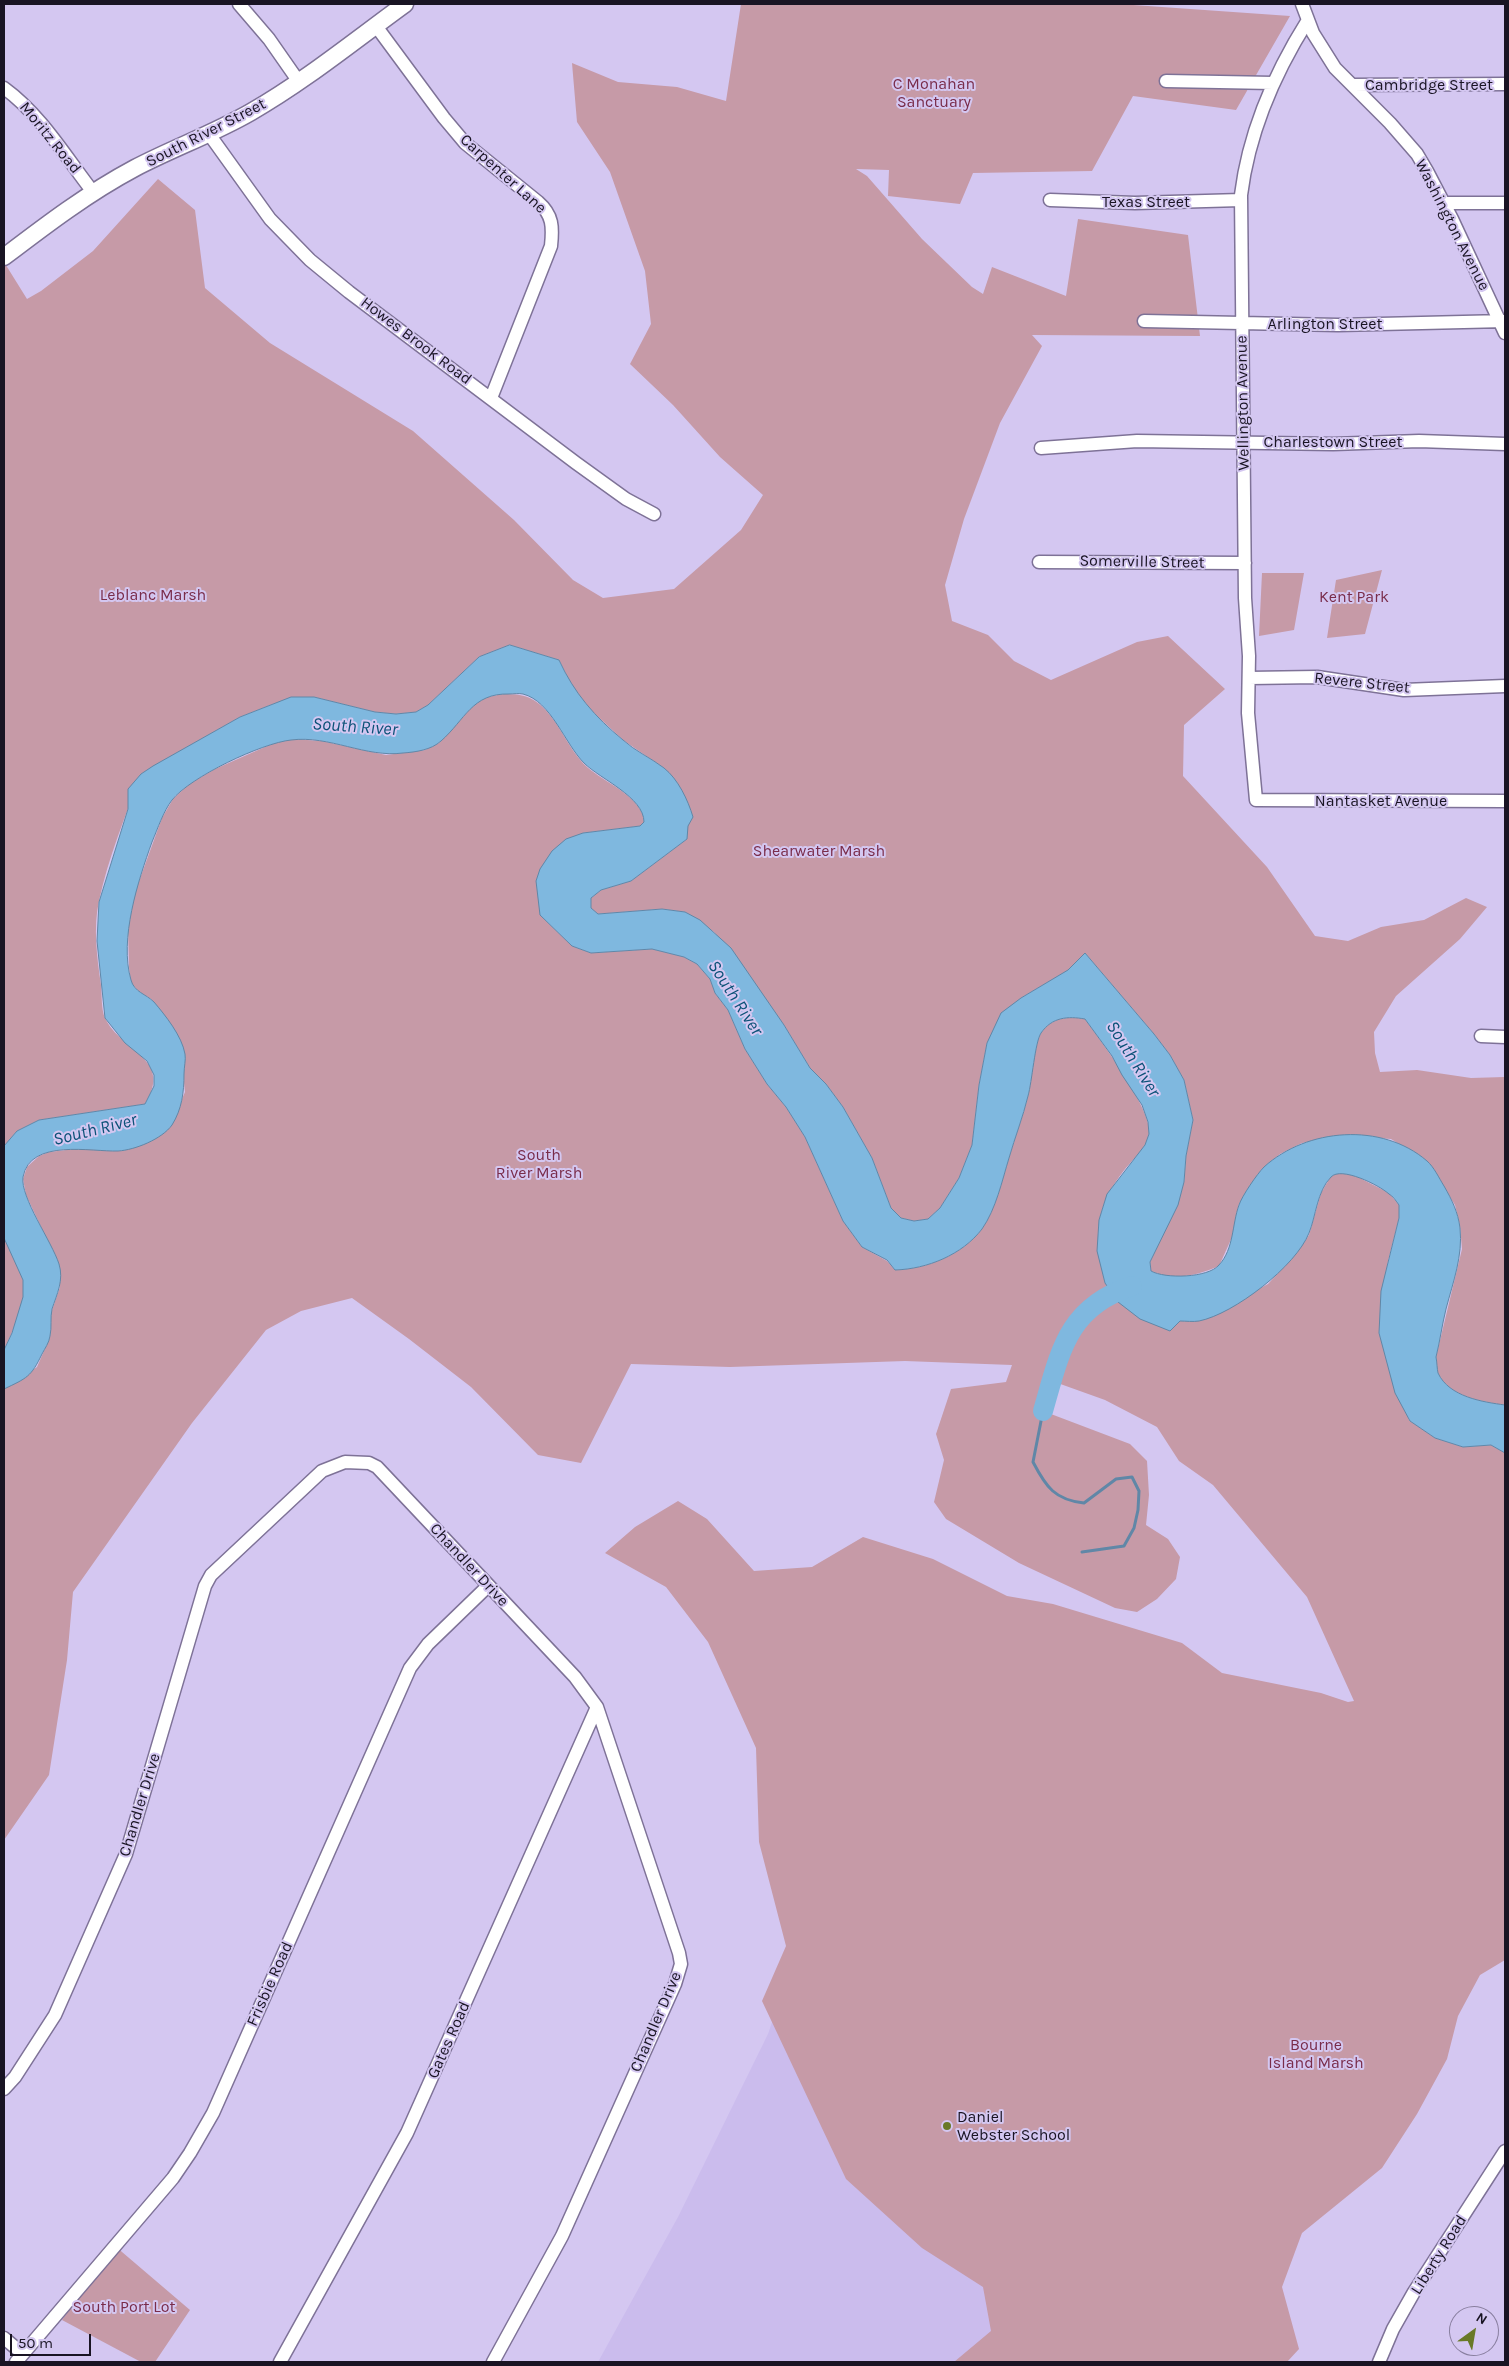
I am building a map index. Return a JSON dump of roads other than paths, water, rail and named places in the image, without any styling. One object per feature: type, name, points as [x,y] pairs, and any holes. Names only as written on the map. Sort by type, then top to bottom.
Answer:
[{"type":"street","points":[[239,4],[269,39],[300,82]]},
{"type":"street","name":"South River Street","points":[[4,257],[92,192],[135,168],[209,134],[249,113],[300,82],[405,4]]},
{"type":"street","name":"Washington Avenue","points":[[1302,4],[1313,33],[1335,68],[1385,117],[1413,148],[1444,203],[1502,321],[1505,333]]},
{"type":"street","name":"Wellington Avenue","points":[[1256,800],[1248,713],[1241,200],[1244,166],[1256,122],[1287,54],[1308,20]]},
{"type":"street","name":"Carpenter Lane","points":[[376,26],[444,118],[465,143],[538,202],[547,210],[551,219],[553,229],[551,246],[491,398]]},
{"type":"street","points":[[1166,81],[1273,84]]},
{"type":"street","name":"Cambridge Street","points":[[1352,85],[1505,84]]},
{"type":"street","name":"Moritz Road","points":[[4,88],[29,108],[41,122],[92,192]]},
{"type":"street","name":"Howes Brook Road","points":[[209,134],[270,219],[310,260],[349,292],[626,500],[654,514]]},
{"type":"street","name":"Texas Street","points":[[1050,200],[1135,203],[1241,200]]},
{"type":"street","points":[[1444,203],[1505,203]]},
{"type":"street","name":"Arlington Street","points":[[1144,321],[1338,325],[1502,321]]},
{"type":"street","name":"Charlestown Street","points":[[1040,448],[1119,442],[1419,441],[1505,444]]},
{"type":"street","name":"Somerville Street","points":[[1039,562],[1245,563]]},
{"type":"street","name":"Revere Street","points":[[1249,678],[1318,677],[1404,690],[1505,686]]},
{"type":"street","name":"Nantasket Avenue","points":[[1256,800],[1505,801]]},
{"type":"street","points":[[1481,1036],[1505,1036]]},
{"type":"street","name":"Chandler Drive","points":[[4,2089],[15,2077],[55,2015],[126,1854],[205,1586],[215,1570],[322,1471],[346,1462],[369,1463],[384,1472],[488,1586],[585,1688],[597,1707],[678,1948],[681,1964],[675,1984],[562,2236],[493,2362]]},
{"type":"street","name":"Frisbie Road","points":[[19,2358],[163,2191],[190,2154],[213,2113],[410,1668],[428,1644],[488,1586]]},
{"type":"street","name":"Gates Road","points":[[280,2362],[407,2133],[597,1707]]},
{"type":"street","name":"Liberty Road","points":[[1379,2362],[1389,2338],[1414,2292],[1505,2150]]},
{"type":"street","points":[[4,2338],[19,2358]]},
{"type":"water","name":"South River","points":[[510,645],[559,660],[578,694],[603,722],[628,744],[664,768],[674,778],[685,797],[693,817],[688,826],[687,839],[631,881],[601,890],[591,898],[591,908],[598,914],[662,909],[685,912],[700,920],[731,948],[784,1025],[810,1068],[826,1084],[843,1107],[872,1158],[891,1208],[901,1218],[914,1221],[928,1219],[940,1208],[959,1178],[972,1145],[979,1085],[987,1043],[1001,1013],[1021,998],[1068,970],[1085,953],[1170,1055],[1184,1080],[1193,1120],[1186,1156],[1184,1182],[1178,1205],[1150,1262],[1151,1271],[1157,1274],[1186,1276],[1206,1273],[1219,1265],[1224,1259],[1230,1244],[1239,1205],[1250,1185],[1264,1167],[1282,1154],[1301,1144],[1345,1135],[1367,1135],[1389,1140],[1409,1148],[1427,1161],[1434,1169],[1452,1201],[1460,1228],[1459,1259],[1436,1357],[1438,1373],[1450,1388],[1458,1393],[1477,1400],[1505,1405],[1505,1453],[1491,1445],[1463,1447],[1435,1438],[1410,1421],[1395,1393],[1379,1333],[1381,1291],[1399,1218],[1399,1205],[1384,1190],[1360,1178],[1343,1174],[1336,1174],[1331,1177],[1323,1189],[1309,1233],[1302,1246],[1278,1274],[1246,1299],[1229,1309],[1199,1321],[1180,1321],[1170,1331],[1140,1319],[1118,1302],[1105,1283],[1097,1251],[1099,1220],[1107,1194],[1145,1145],[1149,1134],[1148,1122],[1142,1105],[1112,1056],[1085,1019],[1061,1019],[1050,1024],[1041,1033],[1026,1104],[998,1195],[987,1221],[974,1238],[943,1259],[919,1267],[895,1270],[887,1260],[862,1247],[843,1221],[805,1137],[786,1107],[767,1084],[745,1049],[728,1010],[715,993],[710,979],[697,964],[684,957],[652,949],[591,953],[572,946],[540,915],[536,881],[540,869],[552,851],[566,839],[583,833],[640,826],[644,822],[637,804],[584,763],[550,714],[533,698],[523,694],[496,695],[486,698],[470,709],[449,733],[433,747],[408,753],[389,754],[305,739],[278,742],[227,762],[194,781],[172,800],[152,842],[141,874],[132,910],[127,947],[128,964],[133,984],[137,990],[151,999],[158,1007],[172,1026],[183,1047],[185,1059],[182,1100],[175,1119],[168,1130],[140,1146],[118,1151],[78,1149],[49,1152],[37,1157],[28,1165],[23,1177],[23,1186],[31,1208],[59,1264],[61,1276],[52,1309],[51,1333],[47,1345],[28,1376],[4,1389],[4,1350],[12,1333],[23,1297],[23,1280],[4,1238],[4,1146],[17,1131],[39,1120],[145,1104],[154,1086],[154,1075],[147,1061],[125,1043],[105,1018],[97,941],[99,902],[128,809],[128,789],[141,774],[153,766],[240,717],[291,697],[314,697],[375,712],[396,714],[416,712],[428,705],[479,657]]},
{"type":"waterway","points":[[1043,1411],[1061,1351],[1080,1319],[1093,1306],[1110,1295],[1132,1286]]},
{"type":"waterway","points":[[1043,1411],[1033,1462],[1042,1479],[1052,1491],[1066,1499],[1084,1503],[1116,1479],[1132,1477],[1139,1491],[1138,1510],[1134,1528],[1124,1546],[1082,1552]]},
{"type":"place","name":"Daniel Webster School","points":[[947,2126]]},
{"type":"park label","name":"C Monahan Sanctuary","points":[[934,93]]},
{"type":"park label","name":"Leblanc Marsh","points":[[153,595]]},
{"type":"park label","name":"Kent Park","points":[[1354,597]]},
{"type":"park label","name":"Shearwater Marsh","points":[[819,851]]},
{"type":"park label","name":"South River Marsh","points":[[539,1164]]},
{"type":"park label","name":"Bourne Island Marsh","points":[[1316,2054]]},
{"type":"park label","name":"South Port Lot","points":[[124,2307]]}]
